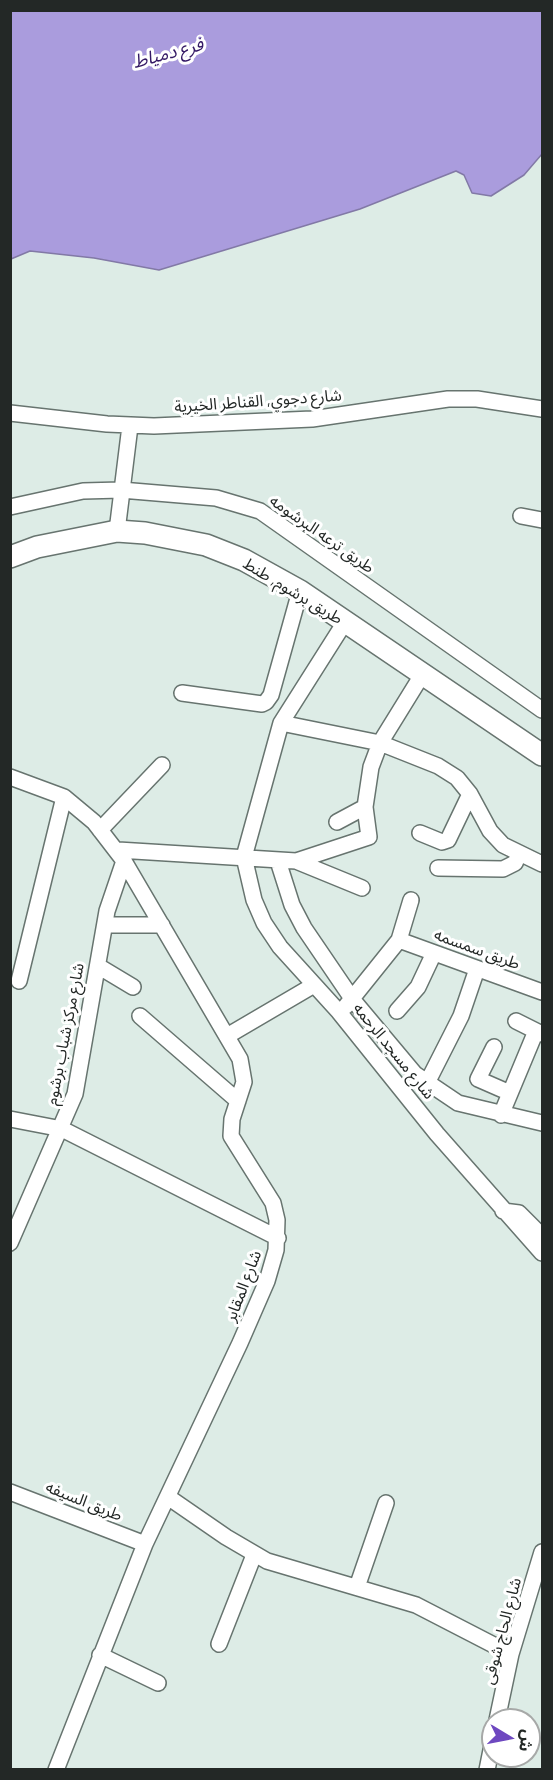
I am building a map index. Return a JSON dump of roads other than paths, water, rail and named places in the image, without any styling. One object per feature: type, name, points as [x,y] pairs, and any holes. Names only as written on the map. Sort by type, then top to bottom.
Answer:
[{"type":"main road","name":"طريق برشوم, طنط","points":[[10,558],[37,546],[117,531],[145,533],[206,545],[244,560],[300,591],[543,755]]},
{"type":"street","name":"شارع دجوي, القناطر الخيرية","points":[[10,413],[130,426],[245,424],[312,419],[448,399],[477,399],[543,409]]},
{"type":"street","points":[[117,531],[130,426]]},
{"type":"street","name":"طريق ترعه البرشومه","points":[[10,507],[83,491],[121,490],[216,498],[260,511],[543,710]]},
{"type":"street","points":[[521,516],[543,520]]},
{"type":"street","points":[[182,693],[262,704],[266,702],[271,695],[300,591]]},
{"type":"street","points":[[244,857],[281,723],[345,622]]},
{"type":"street","points":[[121,855],[244,857],[296,861],[370,837],[365,807],[368,779],[380,743],[422,675]]},
{"type":"street","points":[[281,723],[380,743],[438,766],[457,778],[470,794],[490,831],[503,845],[543,864]]},
{"type":"street","points":[[100,830],[162,765]]},
{"type":"street","name":"شارع المقابر","points":[[10,777],[64,797],[100,830],[121,855],[227,1036],[243,1070],[244,1082],[231,1119],[231,1136],[273,1203],[278,1238],[267,1281],[145,1544],[56,1770]]},
{"type":"street","points":[[420,833],[442,842],[448,840],[470,794]]},
{"type":"street","points":[[19,981],[64,797]]},
{"type":"street","points":[[337,822],[365,807]]},
{"type":"street","points":[[438,868],[503,869],[515,863],[519,854]]},
{"type":"street","name":"شارع مركز شباب برشوم","points":[[10,1243],[37,1178],[62,1129],[75,1094],[105,925],[121,855]]},
{"type":"street","name":"شارع مسجد الرحمه","points":[[244,857],[254,900],[264,923],[280,947],[339,1012],[437,1134],[543,1253]]},
{"type":"street","points":[[278,861],[292,905],[352,1000],[415,1074],[458,1102],[501,1115],[543,1123]]},
{"type":"street","points":[[296,861],[362,888]]},
{"type":"street","points":[[339,1012],[352,1000],[399,940],[411,900]]},
{"type":"street","points":[[105,925],[162,925]]},
{"type":"street","name":"طريق سمسمه","points":[[399,940],[543,992]]},
{"type":"street","points":[[396,1011],[418,987],[434,953]]},
{"type":"street","points":[[98,966],[133,987]]},
{"type":"street","points":[[427,1083],[461,1016],[477,969]]},
{"type":"street","points":[[227,1036],[314,985]]},
{"type":"street","points":[[140,1016],[238,1101]]},
{"type":"street","points":[[501,1115],[539,1033],[516,1020]]},
{"type":"street","points":[[494,1047],[478,1079],[510,1093]]},
{"type":"street","points":[[10,1119],[62,1129],[278,1238]]},
{"type":"street","points":[[503,1210],[519,1213],[543,1236]]},
{"type":"street","name":"طريق السيفه","points":[[10,1492],[145,1544]]},
{"type":"street","points":[[168,1497],[254,1555],[308,1575],[416,1605],[511,1654]]},
{"type":"street","points":[[357,1587],[386,1503]]},
{"type":"street","name":"شارع الحاج شوقى","points":[[500,1708],[511,1654],[543,1552]]},
{"type":"street","points":[[219,1644],[254,1555]]},
{"type":"street","points":[[100,1655],[158,1683]]},
{"type":"water","name":"فرع دمياط","points":[[11,10],[542,11],[542,154],[524,175],[491,196],[472,193],[464,175],[456,171],[360,209],[159,270],[94,258],[30,251],[11,259]]}]
